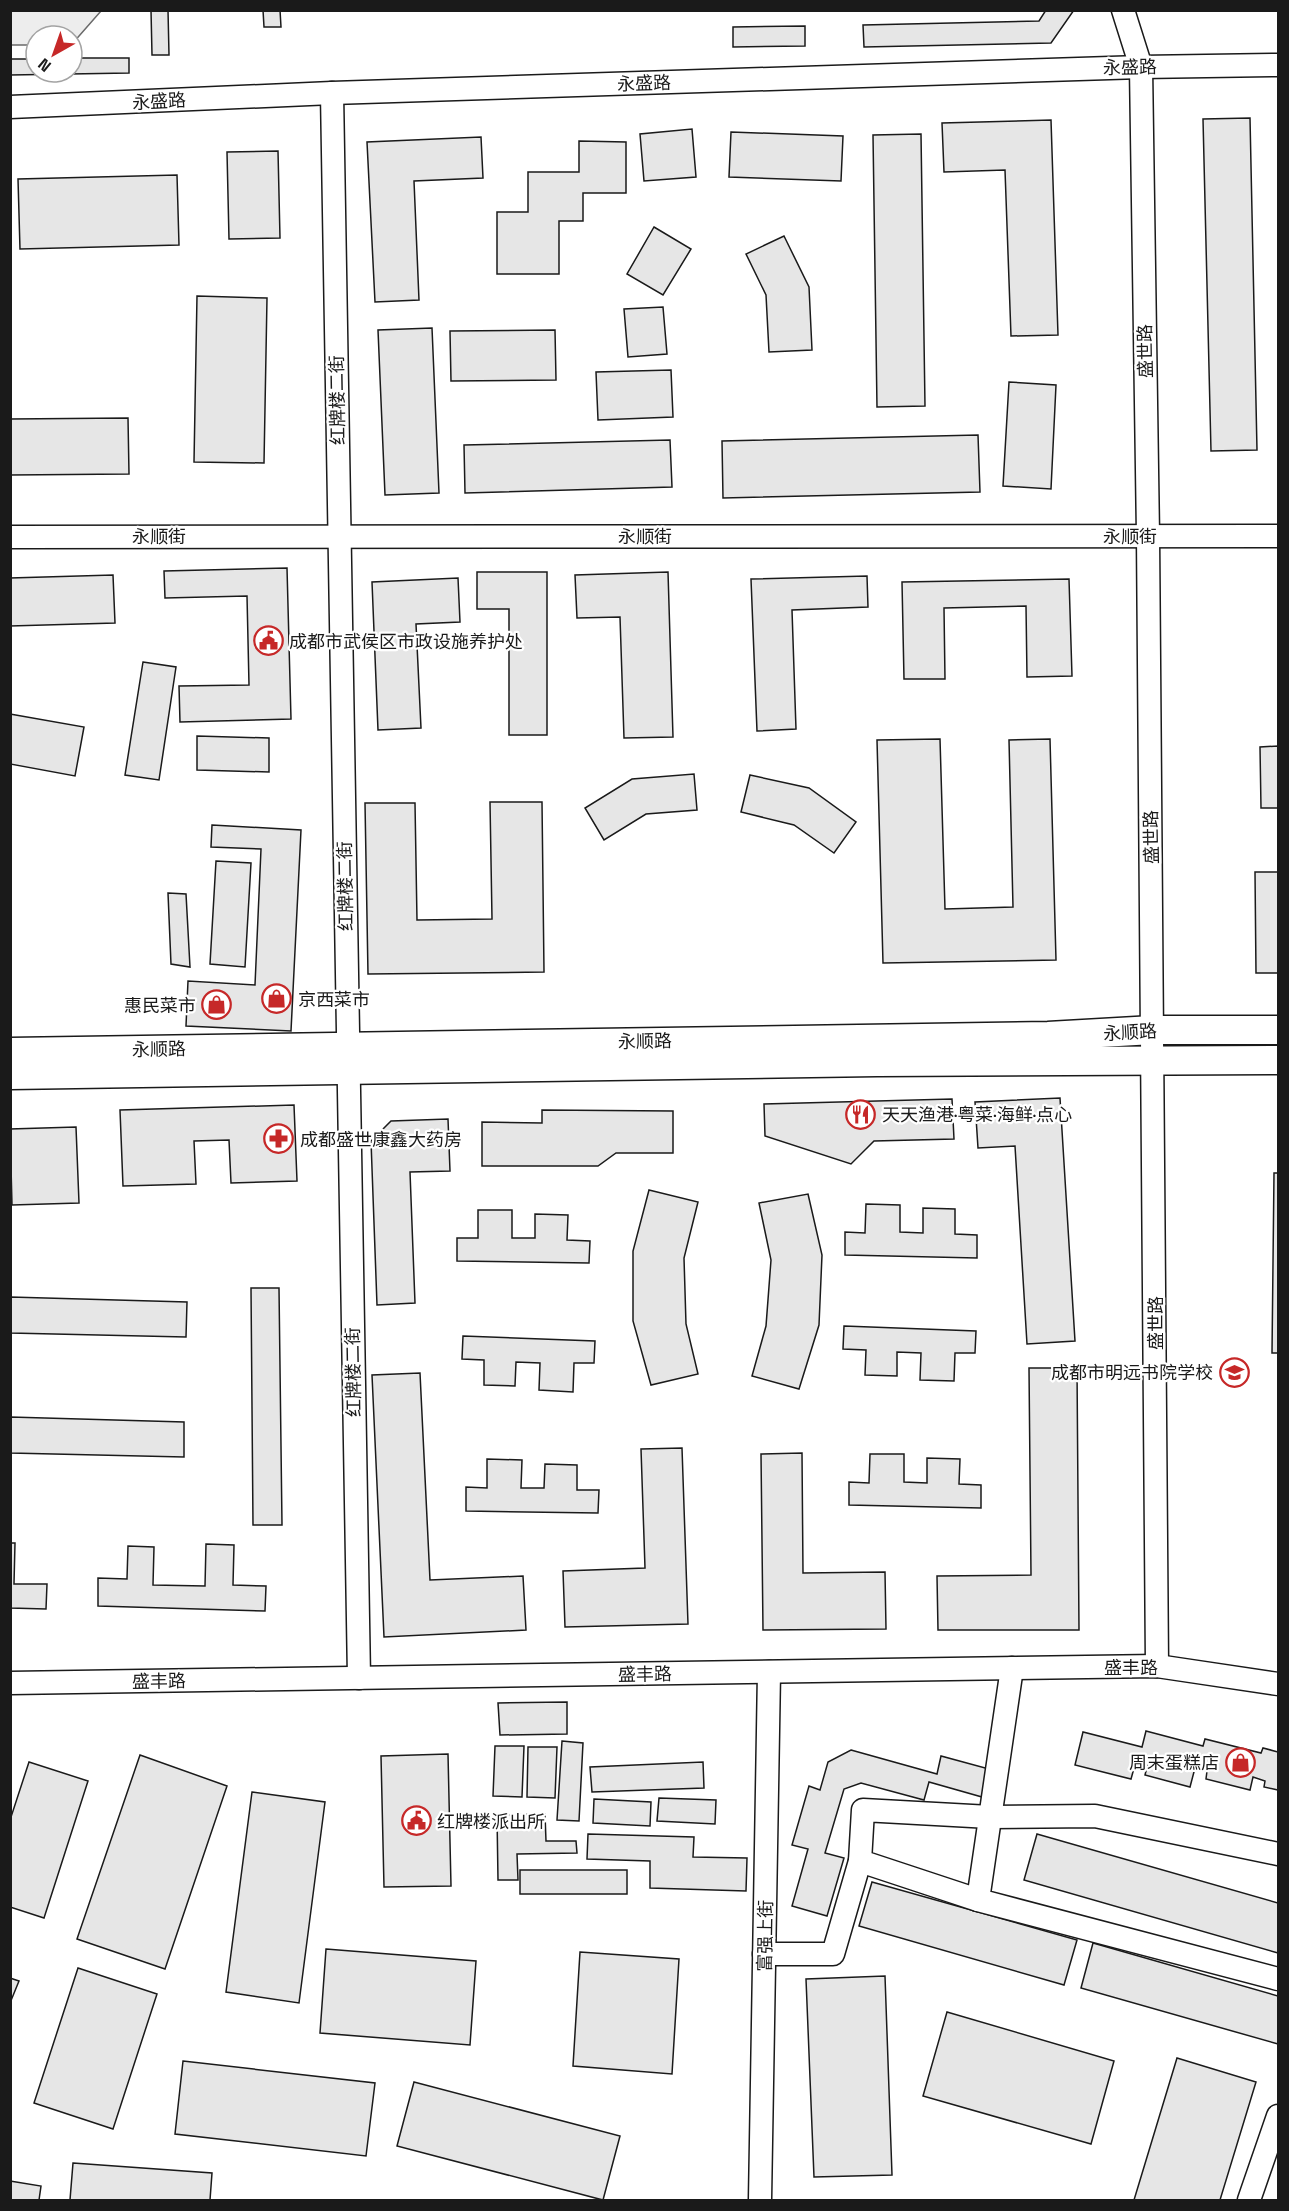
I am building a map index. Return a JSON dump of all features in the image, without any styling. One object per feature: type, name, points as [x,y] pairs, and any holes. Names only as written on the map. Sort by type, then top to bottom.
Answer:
[{"type":"main road","name":"永顺路","points":[[10,1052],[348,1058],[1036,1036],[1152,1030],[1278,1030]]},
{"type":"main road","points":[[10,1076],[348,1058],[877,1062],[1278,1060]]},
{"type":"street","name":"盛世路","points":[[1124,10],[1141,67],[1148,536],[1157,1666]]},
{"type":"street","name":"永盛路","points":[[10,107],[332,93],[1141,67],[1278,65]]},
{"type":"street","name":"红牌楼二街","points":[[332,93],[359,1678]]},
{"type":"street","name":"永顺街","points":[[10,537],[1278,536]]},
{"type":"street","name":"盛丰路","points":[[10,1683],[1157,1666],[1278,1683]]},
{"type":"street","points":[[978,1900],[1012,1668]]},
{"type":"street","name":"富强上街","points":[[760,2200],[770,1672]]},
{"type":"street","points":[[764,1954],[833,1954],[860,1861],[863,1810],[990,1817],[1095,1816],[1278,1854]]},
{"type":"street","points":[[860,1861],[978,1900],[1278,1979]]},
{"type":"street","points":[[1249,2200],[1278,2116]]},
{"type":"shaded area","points":[[11,10],[101,11],[84,30],[84,24],[24,24],[24,45],[11,45]]},
{"type":"building","points":[[151,10],[168,10],[169,55],[152,55]]},
{"type":"building","points":[[263,10],[280,10],[281,27],[264,27]]},
{"type":"building","points":[[1046,10],[1074,10],[1051,43],[864,47],[863,25],[1039,21]]},
{"type":"building","points":[[805,26],[805,46],[733,47],[733,27]]},
{"type":"building","points":[[84,58],[129,58],[129,73],[84,74]]},
{"type":"building","points":[[10,59],[24,59],[24,75],[10,75]]},
{"type":"building","points":[[1250,118],[1257,450],[1211,451],[1203,119]]},
{"type":"building","points":[[1051,120],[1058,335],[1011,336],[1005,170],[944,172],[942,123]]},
{"type":"building","points":[[692,129],[696,177],[644,181],[640,134]]},
{"type":"building","points":[[731,132],[843,136],[841,181],[729,177]]},
{"type":"building","points":[[921,134],[925,406],[877,407],[873,135]]},
{"type":"building","points":[[481,137],[483,178],[414,181],[419,300],[375,302],[367,142]]},
{"type":"building","points":[[579,141],[626,142],[626,193],[583,193],[583,221],[559,221],[559,274],[497,274],[497,212],[528,212],[528,172],[579,172]]},
{"type":"building","points":[[278,151],[280,238],[229,239],[227,152]]},
{"type":"building","points":[[177,175],[179,245],[20,249],[18,179]]},
{"type":"building","points":[[654,227],[691,249],[663,295],[627,274]]},
{"type":"building","points":[[784,236],[809,287],[812,350],[769,352],[766,295],[746,254]]},
{"type":"building","points":[[197,296],[267,298],[264,463],[194,462]]},
{"type":"building","points":[[663,307],[667,354],[628,357],[624,309]]},
{"type":"building","points":[[432,328],[439,493],[385,495],[378,330]]},
{"type":"building","points":[[555,330],[556,380],[451,381],[450,331]]},
{"type":"building","points":[[671,370],[673,417],[598,420],[596,372]]},
{"type":"building","points":[[1009,382],[1056,385],[1051,489],[1003,486]]},
{"type":"building","points":[[128,418],[129,474],[10,475],[10,419]]},
{"type":"building","points":[[978,435],[980,492],[723,498],[722,441]]},
{"type":"building","points":[[670,440],[672,487],[465,493],[464,445]]},
{"type":"building","name":"成都市武侯区市政设施养护处","points":[[287,568],[291,719],[180,722],[179,686],[249,685],[247,596],[165,598],[164,571]]},
{"type":"building","points":[[477,572],[547,572],[547,735],[509,735],[509,609],[477,609]]},
{"type":"building","points":[[668,572],[673,737],[624,738],[620,617],[577,618],[575,575]]},
{"type":"building","points":[[113,575],[115,623],[10,626],[10,578]]},
{"type":"building","points":[[867,576],[868,607],[792,610],[796,729],[757,731],[751,579]]},
{"type":"building","points":[[458,578],[460,622],[416,624],[421,728],[378,730],[372,582]]},
{"type":"building","points":[[1069,579],[1072,676],[1027,677],[1026,606],[944,608],[945,679],[904,679],[902,582]]},
{"type":"building","points":[[143,662],[176,667],[159,780],[125,775]]},
{"type":"building","points":[[10,714],[84,727],[75,776],[10,764]]},
{"type":"building","points":[[197,736],[269,738],[269,772],[197,770]]},
{"type":"building","points":[[940,739],[945,909],[1013,907],[1009,740],[1050,739],[1056,960],[883,963],[877,740]]},
{"type":"building","points":[[1278,746],[1278,808],[1261,808],[1260,747]]},
{"type":"building","points":[[694,774],[697,810],[646,814],[604,840],[585,808],[632,779]]},
{"type":"building","points":[[750,775],[809,788],[856,822],[834,853],[794,825],[741,812]]},
{"type":"building","points":[[490,802],[542,802],[544,972],[368,974],[365,803],[415,803],[417,920],[492,919]]},
{"type":"building","points":[[212,825],[301,830],[291,1031],[186,1026],[188,981],[255,985],[261,849],[211,847]]},
{"type":"building","points":[[216,861],[251,863],[245,967],[210,964]]},
{"type":"building","points":[[1255,872],[1278,872],[1278,973],[1256,973]]},
{"type":"building","points":[[168,893],[186,894],[190,967],[171,964]]},
{"type":"building","points":[[1060,1098],[1075,1341],[1027,1344],[1015,1146],[978,1148],[975,1102]]},
{"type":"building","points":[[952,1099],[954,1139],[874,1141],[851,1164],[765,1136],[764,1104]]},
{"type":"building","points":[[294,1105],[297,1181],[231,1183],[229,1140],[194,1141],[196,1184],[123,1186],[120,1110]]},
{"type":"building","points":[[542,1110],[673,1111],[673,1153],[616,1153],[598,1166],[482,1166],[482,1122],[542,1123]]},
{"type":"building","points":[[448,1119],[450,1171],[410,1172],[415,1303],[377,1305],[371,1141],[391,1121]]},
{"type":"building","points":[[76,1127],[79,1203],[12,1205],[10,1129]]},
{"type":"building","points":[[1274,1173],[1278,1173],[1278,1353],[1272,1353]]},
{"type":"building","points":[[649,1190],[698,1202],[684,1258],[686,1324],[698,1374],[651,1385],[633,1321],[633,1251]]},
{"type":"building","points":[[808,1194],[822,1255],[819,1325],[799,1389],[752,1376],[766,1326],[771,1260],[759,1203]]},
{"type":"building","points":[[866,1204],[900,1205],[900,1232],[923,1233],[923,1208],[955,1209],[955,1234],[977,1235],[977,1258],[845,1255],[845,1232],[865,1233]]},
{"type":"building","points":[[478,1210],[512,1210],[512,1238],[535,1238],[535,1214],[568,1215],[567,1240],[590,1241],[589,1263],[457,1261],[457,1238],[478,1238]]},
{"type":"building","points":[[251,1288],[279,1288],[282,1525],[253,1525]]},
{"type":"building","points":[[10,1297],[187,1302],[186,1337],[10,1333]]},
{"type":"building","points":[[844,1326],[976,1331],[975,1353],[955,1353],[954,1381],[920,1380],[921,1353],[897,1352],[897,1376],[865,1375],[866,1350],[843,1349]]},
{"type":"building","points":[[463,1336],[595,1341],[594,1363],[574,1363],[573,1392],[539,1390],[540,1363],[516,1362],[515,1386],[484,1385],[484,1360],[462,1359]]},
{"type":"building","points":[[1029,1368],[1077,1368],[1079,1630],[938,1630],[937,1576],[1031,1575]]},
{"type":"building","points":[[420,1373],[430,1580],[523,1576],[526,1630],[384,1637],[372,1375]]},
{"type":"building","points":[[10,1417],[184,1422],[184,1457],[10,1453]]},
{"type":"building","points":[[682,1448],[688,1624],[565,1627],[563,1571],[645,1568],[641,1449]]},
{"type":"building","points":[[802,1453],[803,1573],[885,1572],[886,1629],[763,1630],[761,1454]]},
{"type":"building","points":[[870,1454],[904,1454],[904,1482],[927,1483],[927,1458],[960,1459],[959,1484],[981,1485],[981,1508],[849,1505],[849,1482],[869,1483]]},
{"type":"building","points":[[487,1459],[522,1460],[521,1488],[544,1488],[545,1464],[577,1465],[577,1490],[599,1490],[598,1513],[466,1511],[466,1487],[487,1488]]},
{"type":"building","points":[[10,1543],[15,1543],[14,1584],[47,1584],[46,1609],[10,1608]]},
{"type":"building","points":[[206,1544],[234,1545],[233,1585],[266,1586],[265,1611],[98,1606],[98,1578],[127,1579],[128,1546],[154,1547],[153,1585],[205,1586]]},
{"type":"building","points":[[567,1702],[567,1734],[500,1735],[498,1703]]},
{"type":"building","points":[[1146,1731],[1203,1746],[1205,1739],[1261,1753],[1263,1748],[1278,1752],[1278,1790],[1264,1787],[1265,1781],[1253,1777],[1250,1790],[1206,1779],[1207,1771],[1195,1768],[1190,1787],[1145,1775],[1148,1763],[1136,1761],[1131,1779],[1075,1765],[1083,1732],[1142,1747]]},
{"type":"building","points":[[562,1741],[583,1743],[579,1821],[557,1820]]},
{"type":"building","points":[[495,1746],[524,1746],[522,1797],[493,1796]]},
{"type":"building","points":[[528,1747],[557,1747],[555,1798],[527,1797]]},
{"type":"building","points":[[851,1750],[937,1774],[941,1756],[989,1769],[982,1797],[929,1782],[924,1800],[861,1783],[844,1789],[825,1853],[844,1858],[827,1916],[792,1906],[808,1849],[792,1845],[809,1786],[820,1790],[828,1762]]},
{"type":"building","name":"红牌楼派出所","points":[[448,1754],[451,1886],[384,1887],[381,1756]]},
{"type":"building","points":[[140,1755],[227,1786],[165,1969],[77,1939]]},
{"type":"building","points":[[29,1762],[88,1781],[44,1918],[10,1907],[10,1820]]},
{"type":"building","points":[[703,1762],[704,1788],[592,1792],[590,1767]]},
{"type":"building","points":[[252,1792],[325,1802],[299,2003],[226,1992]]},
{"type":"building","points":[[659,1798],[716,1800],[715,1824],[657,1821]]},
{"type":"building","points":[[594,1799],[651,1802],[650,1826],[593,1823]]},
{"type":"building","points":[[545,1814],[546,1841],[576,1841],[577,1853],[517,1854],[518,1880],[498,1880],[497,1815]]},
{"type":"building","points":[[588,1834],[694,1837],[693,1857],[747,1858],[746,1891],[650,1888],[650,1861],[587,1859]]},
{"type":"building","points":[[1037,1834],[1278,1903],[1278,1953],[1024,1880]]},
{"type":"building","points":[[520,1870],[627,1870],[627,1894],[520,1894]]},
{"type":"building","points":[[872,1882],[1077,1940],[1064,1985],[859,1926]]},
{"type":"building","points":[[1093,1943],[1278,1996],[1278,2044],[1081,1988]]},
{"type":"building","points":[[326,1949],[476,1961],[470,2045],[320,2033]]},
{"type":"building","points":[[580,1952],[679,1959],[672,2074],[573,2066]]},
{"type":"building","points":[[78,1968],[157,1994],[113,2129],[34,2103]]},
{"type":"building","points":[[885,1976],[892,2175],[814,2177],[806,1979]]},
{"type":"building","points":[[10,1978],[19,1981],[10,2003]]},
{"type":"building","points":[[947,2012],[1114,2061],[1091,2144],[923,2096]]},
{"type":"building","points":[[1177,2058],[1256,2082],[1220,2200],[1134,2200]]},
{"type":"building","points":[[183,2061],[375,2083],[366,2156],[175,2134]]},
{"type":"building","points":[[414,2082],[620,2136],[603,2200],[397,2146]]},
{"type":"building","points":[[73,2163],[212,2173],[210,2200],[70,2200]]},
{"type":"building","points":[[10,2181],[41,2186],[39,2200],[10,2200]]},
{"type":"place","name":"成都市武侯区市政设施养护处","points":[[268,641]]},
{"type":"place","name":"京西菜市","points":[[277,999]]},
{"type":"place","name":"惠民菜市","points":[[217,1005]]},
{"type":"place","name":"天天渔港·粤菜·海鲜·点心","points":[[861,1114]]},
{"type":"place","name":"成都盛世康鑫大药房","points":[[279,1139]]},
{"type":"place","name":"成都市明远书院学校","points":[[1234,1372]]},
{"type":"place","name":"周末蛋糕店","points":[[1240,1762]]},
{"type":"place","name":"红牌楼派出所","points":[[416,1821]]}]
